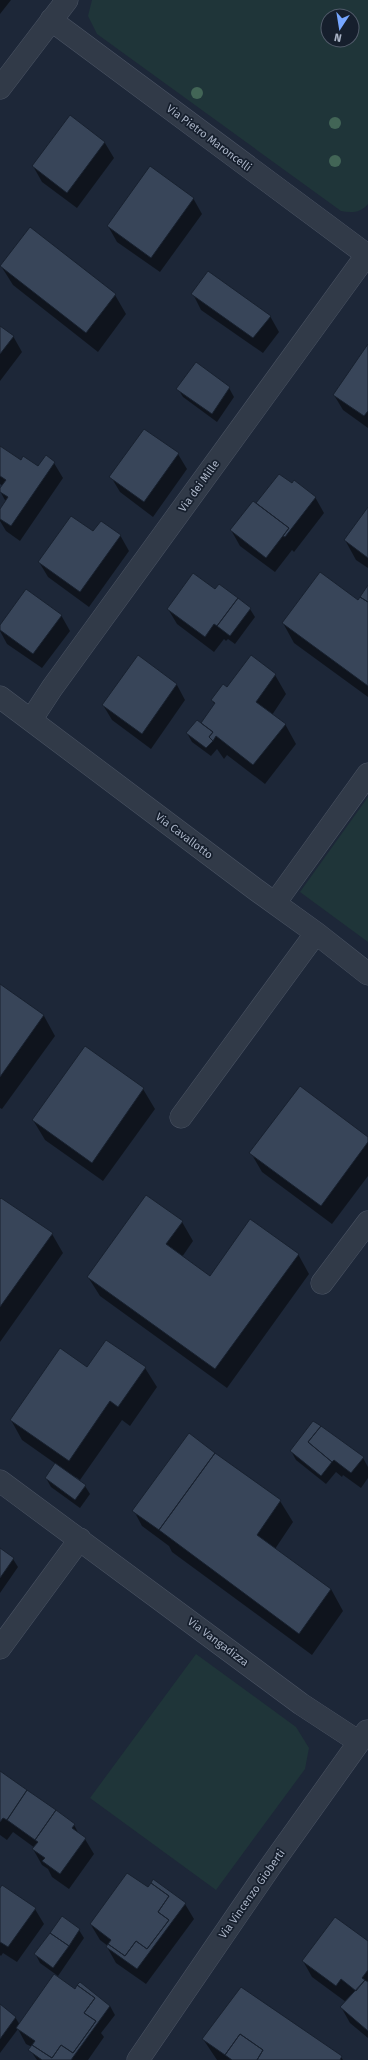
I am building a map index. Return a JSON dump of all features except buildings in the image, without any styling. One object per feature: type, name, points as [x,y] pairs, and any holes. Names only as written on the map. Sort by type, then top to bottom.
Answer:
[{"type":"street","points":[[0,88],[67,0]]},
{"type":"street","name":"Via Pietro Maroncelli","points":[[52,20],[367,254]]},
{"type":"street","name":"Via dei Mille","points":[[31,720],[61,676],[367,254]]},
{"type":"street","name":"Via Cavallotto","points":[[0,697],[316,933],[368,974]]},
{"type":"street","points":[[275,903],[368,774]]},
{"type":"street","points":[[181,1117],[316,933]]},
{"type":"street","points":[[322,1283],[368,1222]]},
{"type":"street","name":"Via Vangadizza","points":[[0,1481],[300,1704],[364,1736]]},
{"type":"street","points":[[0,1648],[80,1539]]},
{"type":"street","name":"Via Vincenzo Gioberti","points":[[138,2060],[270,1866],[364,1736]]},
{"type":"green space","points":[[92,0],[368,0],[368,204],[356,212],[341,211],[97,34],[88,16]]},
{"type":"green space","points":[[368,797],[368,942],[300,892]]},
{"type":"green space","points":[[196,1654],[296,1727],[309,1748],[305,1769],[216,1890],[90,1798]]}]
